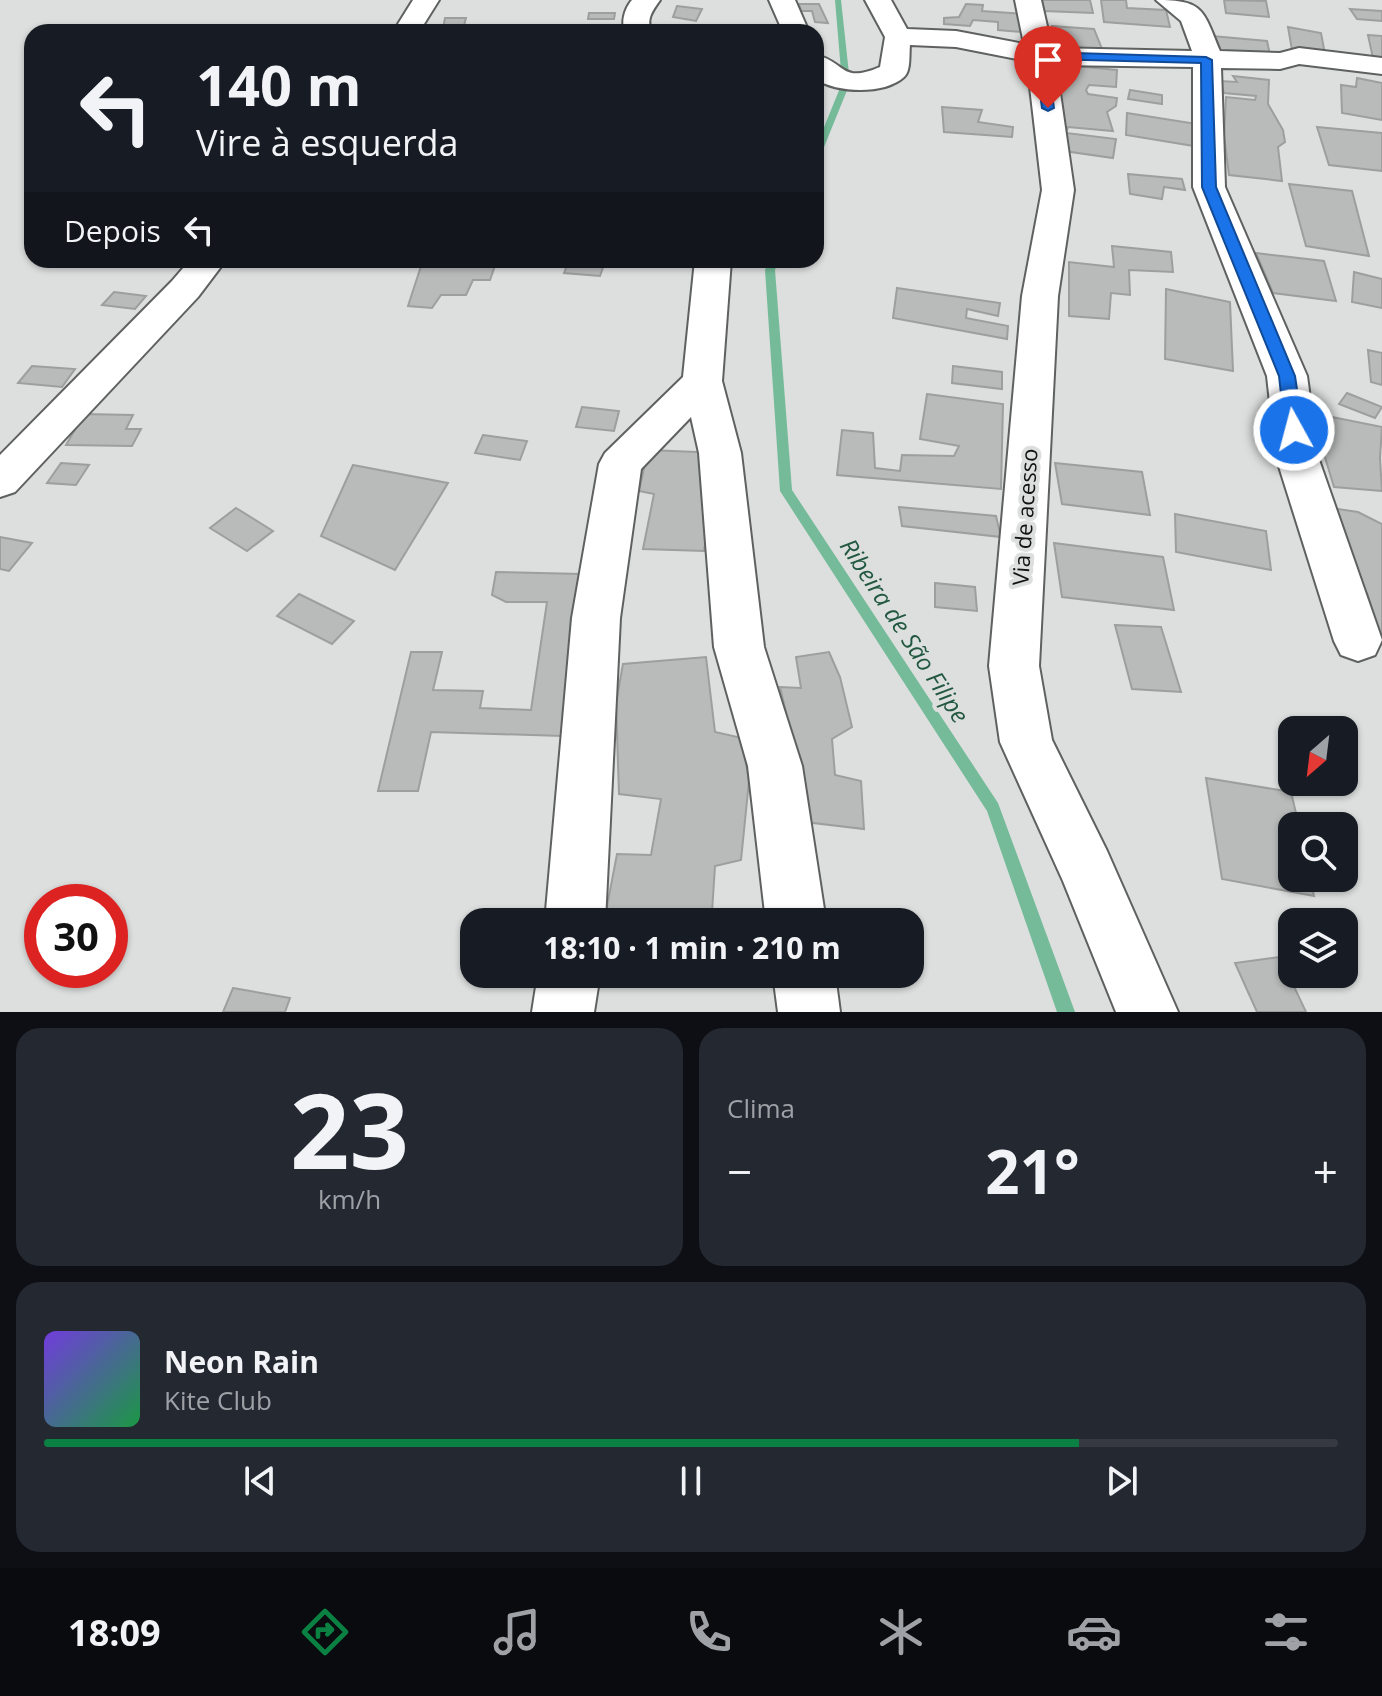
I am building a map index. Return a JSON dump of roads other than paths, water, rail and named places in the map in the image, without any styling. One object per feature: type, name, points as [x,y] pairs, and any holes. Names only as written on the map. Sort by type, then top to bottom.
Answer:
[{"type":"street","points":[[411,24],[426,0]]},
{"type":"street","points":[[636,24],[639,7],[647,0]]},
{"type":"street","points":[[782,0],[792,24]]},
{"type":"street","points":[[824,72],[846,83],[868,83],[893,72],[898,37],[878,0]]},
{"type":"street","name":"Via de acesso","points":[[1028,0],[1041,56],[1058,190],[1040,296],[1014,666],[1026,742],[1087,871],[1147,1012]]},
{"type":"street","points":[[1169,0],[1193,17],[1206,60],[1209,187],[1287,376],[1297,457],[1358,641]]},
{"type":"street","points":[[898,37],[956,39],[1041,56],[1280,61],[1299,56],[1382,66]]},
{"type":"street","points":[[0,481],[202,268]]},
{"type":"street","points":[[712,268],[702,381],[720,453],[739,647],[775,766],[794,908]]},
{"type":"street","points":[[576,908],[596,618],[620,464],[702,381]]},
{"type":"street","points":[[563,1012],[567,988]]},
{"type":"street","points":[[806,988],[809,1012]]},
{"type":"waterway","name":"Ribeira de São Filipe","points":[[824,137],[846,83],[838,0]]},
{"type":"waterway","name":"Ribeira de São Filipe","points":[[771,268],[786,491],[993,808],[1066,1012]]}]
